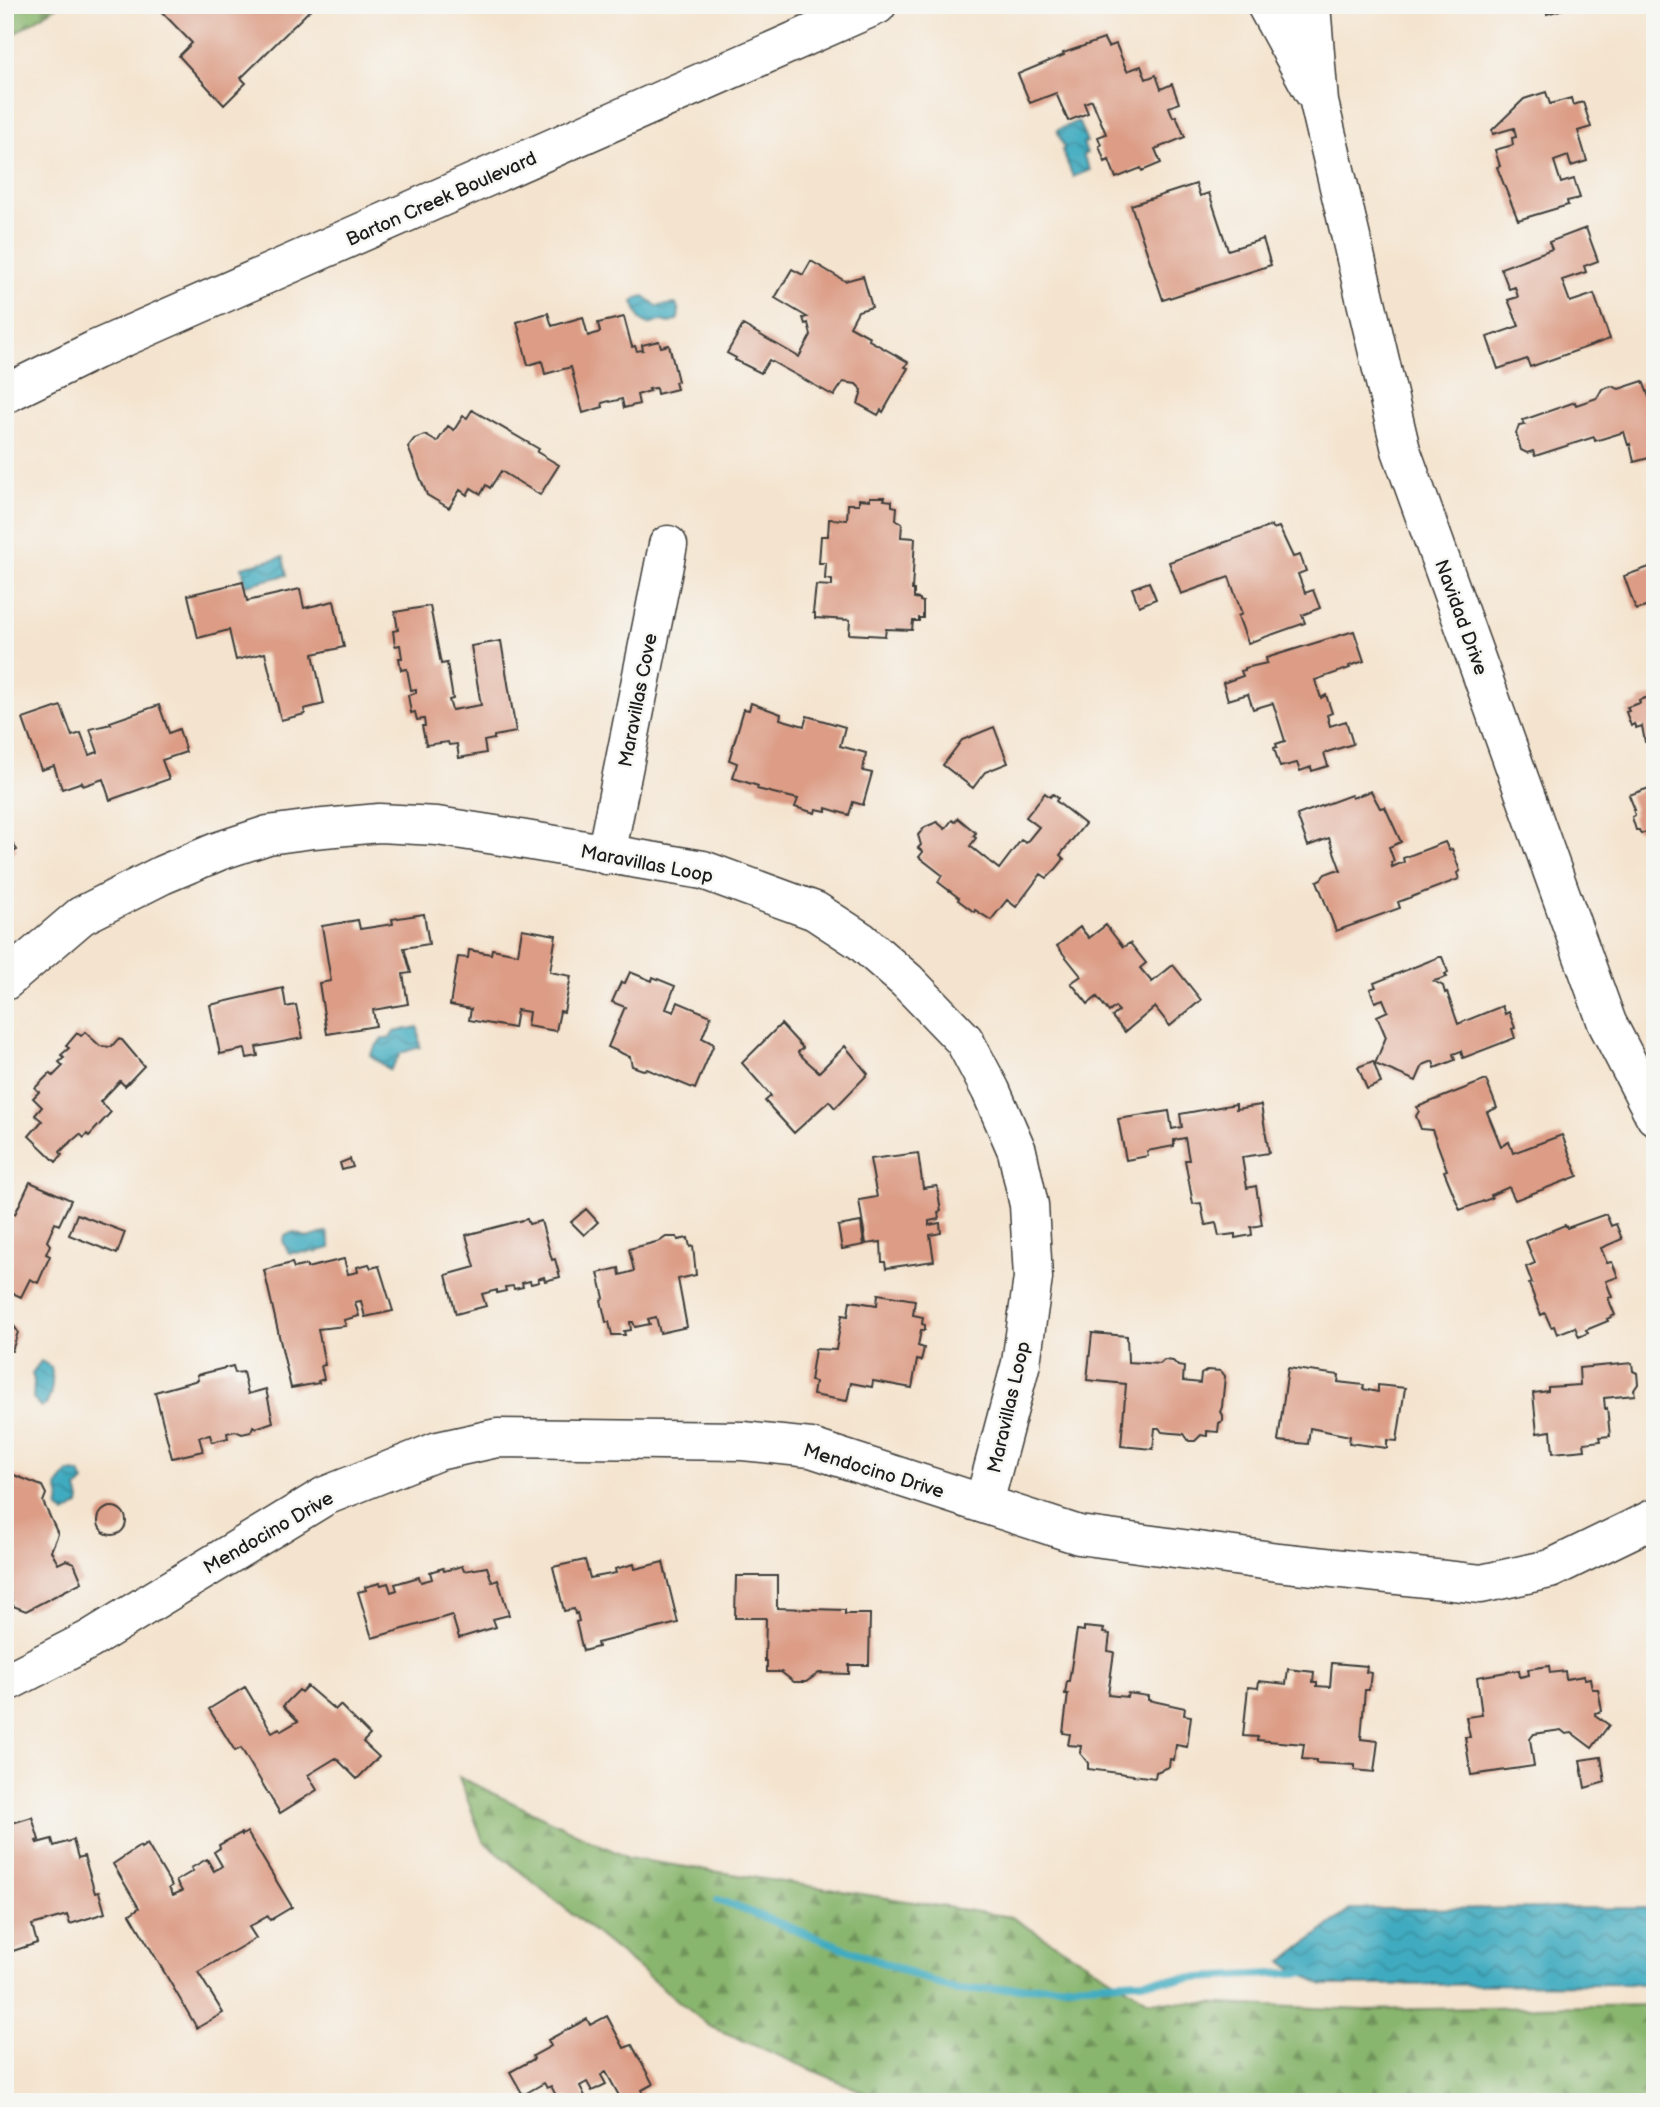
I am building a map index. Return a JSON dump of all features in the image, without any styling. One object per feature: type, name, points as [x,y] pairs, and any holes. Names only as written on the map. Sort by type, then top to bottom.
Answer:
[{"type":"street","name":"Barton Creek Boulevard","points":[[5,394],[95,350],[877,5]]},
{"type":"street","name":"Navidad Drive","points":[[1266,5],[1319,102]]},
{"type":"street","name":"Navidad Drive","points":[[1311,5],[1319,102],[1401,450],[1607,1024],[1655,1116]]},
{"type":"street","name":"Maravillas Cove","points":[[606,855],[668,545]]},
{"type":"street","name":"Maravillas Loop","points":[[5,981],[81,916],[162,875],[219,851],[268,835],[379,823],[437,826],[703,870],[815,911],[861,941],[907,981],[964,1041],[991,1091],[1017,1152],[1029,1205],[1032,1278],[1021,1363],[984,1503]]},
{"type":"street","name":"Mendocino Drive","points":[[5,1683],[89,1640],[325,1496],[438,1451],[497,1438],[743,1441],[811,1448],[1079,1535],[1278,1562],[1481,1584],[1550,1569],[1655,1518]]},
{"type":"green space","points":[[5,5],[59,5],[5,40]]},
{"type":"green space","points":[[459,1777],[628,1858],[1011,1917],[1149,2001],[1363,2010],[1655,2005],[1655,2102],[887,2102],[709,2026],[483,1841]]},
{"type":"water","points":[[1078,121],[1087,142],[1083,143],[1087,153],[1083,155],[1090,170],[1073,177],[1057,130]]},
{"type":"water","points":[[644,296],[657,306],[676,304],[678,319],[670,323],[661,321],[649,325],[640,319],[633,302]]},
{"type":"water","points":[[283,557],[287,575],[246,585],[242,567]]},
{"type":"water","points":[[418,1027],[420,1047],[401,1053],[390,1070],[370,1055],[382,1038],[390,1038],[394,1032]]},
{"type":"water","points":[[293,1232],[308,1238],[327,1232],[331,1248],[289,1253],[283,1241],[285,1236]]},
{"type":"water","points":[[41,1361],[51,1367],[52,1387],[46,1405],[41,1407],[33,1399],[32,1373]]},
{"type":"water","points":[[68,1472],[80,1473],[84,1482],[77,1489],[79,1505],[65,1514],[58,1509],[60,1498],[57,1487]]},
{"type":"water","points":[[1655,1908],[1655,1984],[1323,1985],[1282,1962],[1351,1909]]},
{"type":"building","points":[[155,5],[315,5],[241,78],[246,83],[224,105],[179,56],[192,43]]},
{"type":"building","points":[[1545,5],[1573,5],[1573,6],[1547,14]]},
{"type":"building","points":[[1104,39],[1108,47],[1116,44],[1127,71],[1141,66],[1146,79],[1156,75],[1161,89],[1172,84],[1179,103],[1169,107],[1185,137],[1155,149],[1161,163],[1116,178],[1109,160],[1105,162],[1099,146],[1098,137],[1106,134],[1092,100],[1084,103],[1088,113],[1068,121],[1056,93],[1030,103],[1018,74],[1064,55],[1063,53]]},
{"type":"building","points":[[1546,92],[1550,104],[1571,98],[1573,105],[1583,102],[1591,127],[1578,131],[1587,161],[1571,166],[1568,156],[1554,161],[1561,183],[1574,179],[1580,198],[1567,201],[1568,205],[1518,220],[1497,167],[1500,166],[1495,150],[1513,145],[1512,138],[1516,137],[1514,128],[1493,134],[1492,130],[1524,99]]},
{"type":"building","points":[[1196,184],[1200,196],[1209,193],[1228,250],[1263,239],[1271,265],[1163,300],[1131,205]]},
{"type":"building","points":[[1586,228],[1598,261],[1584,266],[1586,272],[1562,280],[1570,302],[1594,294],[1610,339],[1530,367],[1527,359],[1498,369],[1487,337],[1519,326],[1508,300],[1518,297],[1515,287],[1509,289],[1501,268],[1552,249],[1549,242]]},
{"type":"building","points":[[811,261],[845,281],[863,276],[872,307],[858,311],[850,326],[908,362],[905,367],[908,368],[883,412],[881,410],[878,415],[858,404],[862,390],[856,384],[843,382],[834,396],[769,360],[761,373],[727,353],[743,325],[799,357],[811,335],[808,323],[805,324],[803,318],[807,317],[775,298],[792,269],[803,275]]},
{"type":"building","points":[[548,313],[552,326],[583,317],[588,336],[600,332],[598,323],[624,317],[632,347],[635,346],[637,351],[643,350],[642,345],[659,341],[661,347],[669,345],[678,381],[675,382],[677,389],[657,394],[656,388],[649,389],[650,391],[637,395],[639,404],[624,408],[622,399],[609,401],[602,403],[603,407],[583,413],[571,367],[545,374],[542,361],[528,365],[517,322]]},
{"type":"building","points":[[1643,381],[1649,397],[1655,395],[1655,469],[1653,470],[1649,458],[1634,462],[1624,432],[1595,441],[1594,437],[1535,456],[1533,451],[1527,453],[1521,450],[1516,433],[1519,426],[1525,425],[1523,420],[1575,402],[1576,405],[1597,398],[1602,389],[1611,386],[1619,389]]},
{"type":"building","points":[[472,410],[539,449],[537,452],[559,465],[540,495],[501,471],[490,488],[486,485],[481,494],[471,488],[467,495],[460,490],[449,508],[427,495],[408,447],[414,439],[425,435],[437,442],[448,426],[454,430],[463,416],[467,418]]},
{"type":"building","points":[[870,497],[885,497],[884,500],[892,501],[892,506],[897,507],[896,520],[902,524],[901,537],[915,538],[912,590],[914,598],[923,602],[923,618],[913,621],[912,630],[886,629],[885,636],[849,634],[850,620],[815,618],[813,613],[816,585],[832,586],[832,580],[825,579],[826,563],[819,563],[821,536],[828,536],[829,519],[847,520],[848,504],[859,504],[859,499],[870,500]]},
{"type":"building","points":[[1271,526],[1273,529],[1279,527],[1293,557],[1300,555],[1306,571],[1298,574],[1305,593],[1313,590],[1320,608],[1302,615],[1305,623],[1248,643],[1238,616],[1242,614],[1229,577],[1181,594],[1169,562]]},
{"type":"building","points":[[1655,565],[1655,604],[1636,610],[1624,576]]},
{"type":"building","points":[[243,582],[247,601],[300,589],[304,608],[334,601],[344,647],[313,654],[324,704],[304,709],[305,714],[281,720],[265,653],[236,660],[229,630],[198,638],[188,595]]},
{"type":"building","points":[[1149,582],[1156,599],[1139,606],[1132,588]]},
{"type":"building","points":[[430,606],[441,664],[447,663],[453,699],[449,700],[452,710],[481,705],[471,646],[501,641],[516,732],[494,736],[494,739],[484,741],[486,753],[459,758],[457,744],[449,745],[448,742],[426,745],[422,726],[425,726],[424,719],[417,720],[415,712],[411,713],[408,695],[416,693],[416,689],[411,690],[407,669],[401,670],[400,645],[395,646],[393,631],[398,630],[395,612]]},
{"type":"building","points":[[1354,631],[1364,661],[1315,680],[1321,698],[1326,695],[1332,713],[1327,715],[1330,726],[1346,721],[1353,744],[1324,753],[1328,766],[1312,771],[1311,767],[1300,771],[1297,763],[1280,767],[1274,748],[1277,747],[1276,744],[1285,741],[1273,703],[1253,709],[1248,694],[1228,700],[1223,683],[1243,676],[1241,671],[1245,668],[1267,663],[1266,658]]},
{"type":"building","points":[[1655,695],[1655,746],[1645,742],[1642,726],[1631,726],[1626,712],[1629,711],[1627,707]]},
{"type":"building","points":[[751,703],[781,714],[780,719],[804,726],[807,716],[845,727],[840,746],[866,753],[863,771],[872,773],[863,805],[853,802],[849,815],[826,808],[826,811],[816,809],[815,813],[795,807],[798,799],[757,789],[758,786],[733,778],[737,763],[729,760],[744,709],[749,710]]},
{"type":"building","points":[[159,705],[169,733],[179,729],[186,752],[162,760],[169,779],[110,800],[103,779],[62,789],[54,766],[41,770],[23,719],[61,706],[72,736],[81,733],[89,755],[98,752],[90,729],[111,724],[110,722]]},
{"type":"building","points":[[994,727],[1008,763],[985,772],[973,788],[943,765],[962,740]]},
{"type":"building","points":[[1655,786],[1655,829],[1641,834],[1636,830],[1632,817],[1635,810],[1629,795]]},
{"type":"building","points":[[1371,791],[1380,808],[1385,807],[1401,842],[1389,847],[1394,861],[1391,862],[1392,867],[1404,862],[1403,858],[1445,842],[1449,850],[1452,849],[1460,871],[1457,873],[1459,879],[1398,902],[1400,908],[1336,931],[1317,881],[1325,874],[1341,871],[1329,838],[1308,846],[1297,815],[1351,795],[1352,798]]},
{"type":"building","points":[[1045,793],[1050,797],[1053,794],[1058,798],[1056,801],[1085,824],[1060,855],[1064,859],[1056,869],[1047,878],[1041,874],[1016,907],[1007,900],[991,920],[958,900],[959,898],[938,882],[942,875],[919,857],[923,852],[918,848],[921,845],[918,835],[925,827],[937,822],[945,829],[952,820],[955,822],[958,818],[976,833],[970,846],[999,869],[1021,840],[1026,843],[1039,827],[1026,817]]},
{"type":"building","points":[[5,833],[17,850],[5,857]]},
{"type":"building","points":[[424,914],[429,944],[404,948],[411,973],[403,974],[408,1004],[373,1010],[376,1026],[327,1034],[319,983],[331,981],[322,926],[358,920],[360,929],[393,924],[392,919]]},
{"type":"building","points":[[1106,925],[1123,947],[1130,943],[1146,963],[1140,968],[1152,982],[1173,965],[1201,1000],[1170,1026],[1155,1007],[1125,1032],[1112,1017],[1119,1011],[1115,1007],[1109,1012],[1097,997],[1088,1004],[1071,983],[1081,976],[1057,946],[1080,927],[1089,938]]},
{"type":"building","points":[[522,929],[556,935],[550,972],[571,976],[564,1012],[560,1011],[556,1031],[527,1026],[529,1012],[517,1010],[514,1028],[469,1020],[471,1009],[450,1005],[458,957],[468,958],[469,950],[491,954],[492,949],[518,954]]},
{"type":"building","points":[[1442,957],[1448,972],[1445,974],[1447,977],[1434,981],[1447,992],[1458,1024],[1502,1006],[1505,1014],[1509,1012],[1515,1028],[1512,1029],[1515,1038],[1463,1058],[1461,1051],[1453,1054],[1455,1060],[1435,1068],[1433,1061],[1423,1065],[1416,1081],[1375,1064],[1386,1037],[1377,1016],[1388,1011],[1383,999],[1375,1002],[1370,989],[1376,987],[1374,983]]},
{"type":"building","points":[[630,972],[675,986],[666,1009],[674,1012],[678,1002],[711,1016],[702,1038],[714,1044],[695,1089],[647,1069],[632,1066],[630,1057],[608,1047],[625,1007],[612,1002],[621,982],[625,983]]},
{"type":"building","points":[[283,988],[286,1007],[296,1005],[303,1038],[256,1047],[258,1056],[247,1058],[245,1049],[220,1054],[210,1005]]},
{"type":"building","points":[[781,1024],[803,1048],[799,1054],[819,1072],[845,1046],[868,1074],[835,1108],[829,1101],[794,1133],[765,1101],[771,1096],[742,1063]]},
{"type":"building","points":[[85,1032],[100,1046],[111,1047],[118,1039],[122,1040],[144,1066],[125,1086],[120,1081],[100,1102],[111,1112],[89,1136],[87,1134],[84,1138],[80,1134],[65,1147],[56,1162],[29,1136],[42,1121],[35,1115],[42,1107],[33,1098],[39,1092],[35,1088],[50,1073],[53,1076],[63,1066],[59,1062],[64,1058],[61,1055],[69,1048],[66,1046],[77,1033],[81,1036]]},
{"type":"building","points":[[1373,1061],[1381,1083],[1367,1089],[1358,1067]]},
{"type":"building","points":[[1486,1080],[1497,1108],[1487,1112],[1501,1146],[1509,1142],[1513,1153],[1562,1135],[1578,1176],[1515,1200],[1509,1187],[1491,1195],[1492,1198],[1460,1210],[1444,1171],[1447,1170],[1432,1130],[1421,1129],[1416,1116],[1419,1111],[1417,1107]]},
{"type":"building","points":[[1236,1104],[1236,1109],[1261,1105],[1269,1153],[1242,1157],[1247,1188],[1256,1186],[1262,1225],[1251,1227],[1252,1235],[1235,1238],[1235,1234],[1219,1236],[1216,1223],[1206,1225],[1201,1203],[1193,1204],[1185,1160],[1189,1160],[1185,1138],[1174,1140],[1174,1146],[1147,1151],[1148,1156],[1126,1160],[1118,1119],[1169,1111],[1172,1129],[1182,1127],[1180,1114]]},
{"type":"building","points":[[918,1153],[923,1188],[937,1186],[941,1211],[938,1212],[939,1219],[929,1221],[929,1225],[940,1223],[941,1233],[930,1235],[934,1261],[886,1268],[885,1262],[882,1262],[881,1242],[866,1244],[859,1200],[877,1197],[870,1159]]},
{"type":"building","points":[[350,1159],[353,1167],[342,1170],[340,1163]]},
{"type":"building","points":[[30,1182],[71,1200],[59,1225],[55,1223],[47,1241],[50,1245],[46,1254],[50,1256],[38,1283],[30,1279],[21,1297],[8,1291],[5,1298],[5,1211],[6,1209],[15,1214]]},
{"type":"building","points":[[586,1209],[598,1222],[584,1235],[571,1222]]},
{"type":"building","points":[[77,1214],[125,1232],[117,1254],[69,1235]]},
{"type":"building","points":[[1606,1214],[1611,1226],[1616,1224],[1622,1239],[1601,1248],[1607,1263],[1612,1262],[1618,1277],[1606,1281],[1612,1297],[1608,1298],[1615,1315],[1607,1319],[1608,1321],[1586,1330],[1588,1333],[1579,1337],[1575,1327],[1557,1334],[1545,1313],[1541,1315],[1529,1284],[1532,1283],[1526,1267],[1535,1263],[1526,1241],[1565,1225],[1567,1228]]},
{"type":"building","points":[[527,1219],[529,1224],[541,1221],[552,1260],[555,1259],[560,1277],[545,1281],[544,1277],[538,1279],[539,1282],[522,1283],[523,1287],[505,1287],[506,1291],[497,1293],[497,1290],[482,1294],[486,1306],[456,1314],[446,1275],[475,1267],[466,1235]]},
{"type":"building","points":[[861,1222],[864,1245],[842,1249],[838,1226]]},
{"type":"building","points":[[666,1237],[677,1237],[678,1240],[688,1238],[690,1247],[693,1246],[696,1275],[678,1279],[687,1327],[660,1333],[656,1317],[648,1319],[650,1324],[635,1327],[633,1322],[630,1322],[631,1330],[624,1331],[625,1335],[612,1335],[601,1300],[604,1298],[598,1273],[619,1268],[620,1275],[634,1271],[629,1249]]},
{"type":"building","points":[[344,1259],[348,1274],[358,1272],[357,1267],[369,1264],[371,1268],[379,1266],[393,1311],[365,1317],[361,1301],[355,1302],[359,1316],[344,1320],[346,1326],[318,1329],[325,1365],[321,1366],[324,1379],[318,1381],[319,1383],[291,1388],[264,1270],[292,1263],[294,1268],[307,1265],[307,1268]]},
{"type":"building","points":[[878,1294],[915,1300],[913,1315],[923,1317],[925,1330],[921,1330],[918,1346],[924,1348],[921,1361],[917,1360],[912,1388],[873,1381],[872,1387],[851,1383],[847,1401],[813,1395],[815,1382],[810,1381],[815,1349],[836,1350],[842,1315],[848,1316],[850,1301],[877,1305]]},
{"type":"building","points":[[14,1326],[18,1332],[12,1351],[5,1350],[5,1327]]},
{"type":"building","points":[[1092,1333],[1127,1336],[1128,1362],[1160,1364],[1164,1360],[1173,1361],[1184,1367],[1183,1381],[1200,1383],[1201,1374],[1208,1370],[1221,1371],[1225,1376],[1220,1412],[1223,1421],[1219,1423],[1218,1432],[1207,1431],[1207,1436],[1201,1435],[1195,1441],[1189,1441],[1184,1434],[1162,1432],[1155,1428],[1153,1449],[1121,1446],[1126,1384],[1087,1380]]},
{"type":"building","points":[[1632,1363],[1633,1371],[1637,1373],[1635,1395],[1604,1398],[1610,1436],[1600,1437],[1601,1441],[1584,1443],[1585,1450],[1553,1453],[1551,1431],[1537,1433],[1533,1393],[1548,1391],[1548,1387],[1580,1385],[1579,1368]]},
{"type":"building","points":[[233,1366],[235,1373],[243,1372],[248,1394],[266,1389],[273,1422],[256,1428],[253,1426],[251,1432],[227,1433],[228,1438],[212,1442],[210,1435],[199,1437],[203,1451],[172,1458],[155,1392],[198,1380],[197,1375]]},
{"type":"building","points":[[1288,1368],[1339,1375],[1338,1382],[1364,1385],[1363,1389],[1378,1392],[1378,1385],[1405,1388],[1397,1441],[1387,1440],[1387,1448],[1349,1443],[1350,1436],[1310,1428],[1308,1444],[1278,1441]]},
{"type":"building","points":[[14,1475],[42,1486],[46,1494],[43,1502],[58,1534],[51,1551],[58,1564],[66,1560],[74,1563],[82,1582],[26,1611],[13,1606],[10,1593],[5,1591],[5,1479]]},
{"type":"building","points":[[112,1507],[122,1511],[126,1521],[122,1531],[112,1535],[102,1531],[98,1521],[102,1511]]},
{"type":"building","points":[[585,1560],[590,1578],[616,1573],[615,1569],[634,1564],[635,1569],[663,1562],[678,1623],[597,1643],[598,1647],[583,1651],[576,1622],[579,1621],[577,1613],[575,1614],[574,1609],[564,1611],[553,1567]]},
{"type":"building","points":[[462,1566],[464,1571],[487,1567],[492,1582],[498,1580],[509,1615],[493,1619],[496,1627],[459,1638],[452,1615],[372,1638],[358,1592],[366,1590],[365,1587],[388,1583],[391,1592],[397,1590],[395,1584],[419,1577],[421,1582],[432,1579],[430,1572]]},
{"type":"building","points":[[736,1576],[777,1576],[777,1608],[845,1610],[845,1614],[870,1614],[869,1665],[849,1665],[849,1674],[819,1673],[806,1682],[794,1682],[781,1672],[767,1672],[766,1618],[735,1618]]},
{"type":"building","points":[[1084,1627],[1104,1629],[1103,1633],[1110,1634],[1108,1651],[1114,1652],[1108,1695],[1127,1697],[1128,1693],[1148,1696],[1148,1700],[1185,1708],[1184,1715],[1191,1716],[1187,1747],[1176,1745],[1174,1760],[1170,1759],[1169,1767],[1156,1772],[1155,1778],[1088,1769],[1088,1763],[1080,1753],[1081,1746],[1068,1745],[1070,1734],[1063,1733],[1068,1694],[1065,1694],[1077,1630],[1084,1631]]},
{"type":"building","points":[[1332,1663],[1367,1666],[1366,1672],[1371,1673],[1369,1690],[1365,1690],[1361,1739],[1378,1741],[1374,1772],[1355,1770],[1355,1765],[1316,1763],[1316,1760],[1302,1759],[1304,1744],[1257,1740],[1258,1737],[1243,1736],[1248,1687],[1258,1688],[1259,1681],[1286,1684],[1288,1669],[1314,1672],[1313,1682],[1317,1682],[1317,1686],[1330,1687]]},
{"type":"building","points":[[1549,1666],[1550,1673],[1565,1671],[1566,1679],[1584,1676],[1585,1679],[1590,1678],[1592,1689],[1598,1689],[1602,1711],[1595,1715],[1609,1725],[1592,1748],[1572,1733],[1566,1734],[1561,1730],[1534,1734],[1530,1739],[1534,1766],[1471,1775],[1465,1737],[1470,1737],[1466,1717],[1482,1715],[1477,1677],[1519,1670],[1520,1677],[1529,1675],[1528,1669]]},
{"type":"building","points":[[307,1686],[335,1710],[340,1705],[370,1735],[363,1742],[379,1757],[357,1779],[336,1758],[308,1775],[317,1790],[280,1813],[241,1748],[235,1751],[209,1709],[245,1687],[272,1732],[279,1728],[281,1731],[298,1721],[283,1706]]},
{"type":"building","points":[[1601,1757],[1605,1782],[1585,1788],[1580,1760]]},
{"type":"building","points":[[32,1817],[39,1840],[37,1843],[52,1839],[54,1846],[73,1840],[78,1858],[84,1856],[95,1893],[99,1892],[105,1913],[70,1924],[67,1915],[32,1925],[37,1943],[13,1951],[10,1941],[5,1942],[5,1829],[10,1827],[9,1824]]},
{"type":"building","points":[[247,1832],[292,1907],[270,1920],[268,1916],[249,1927],[256,1938],[198,1972],[223,2013],[197,2028],[130,1914],[139,1908],[113,1864],[147,1844],[172,1886],[169,1888],[173,1895],[182,1891],[176,1881],[193,1871],[191,1868],[207,1859],[214,1871],[222,1866],[214,1852],[220,1848],[219,1845]]},
{"type":"building","points":[[607,2016],[624,2048],[632,2045],[653,2084],[627,2102],[622,2101],[606,2072],[601,2075],[606,2084],[592,2091],[587,2082],[580,2086],[587,2100],[583,2102],[570,2102],[568,2097],[559,2101],[551,2086],[547,2088],[544,2083],[523,2095],[510,2072],[551,2046],[548,2040],[587,2019],[590,2025]]},
{"type":"waterway","points":[[718,1900],[957,1991],[1310,1972]]}]
